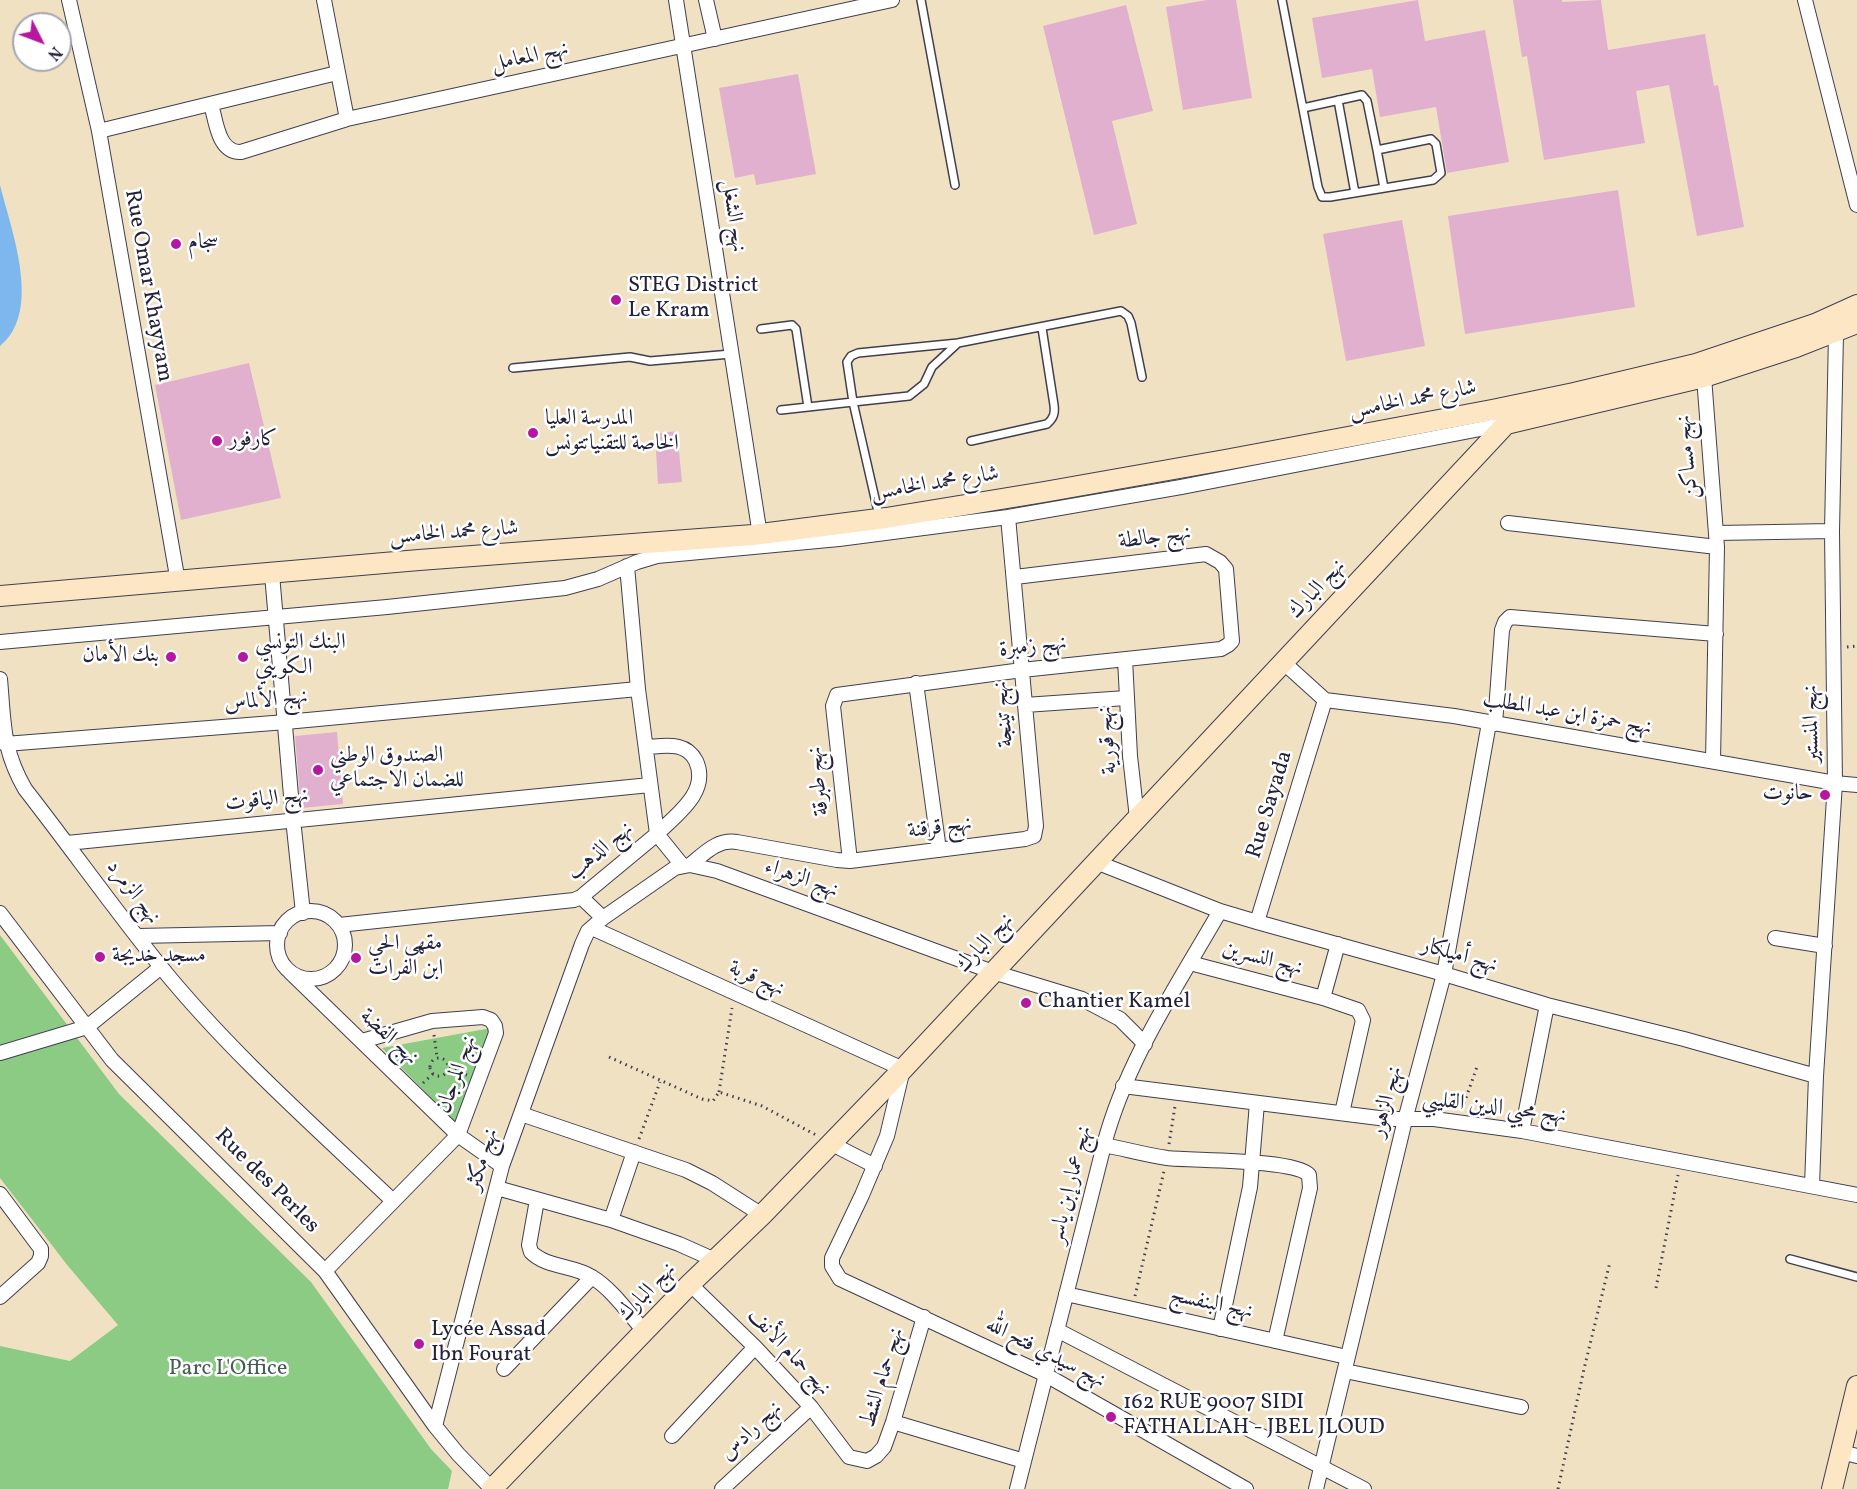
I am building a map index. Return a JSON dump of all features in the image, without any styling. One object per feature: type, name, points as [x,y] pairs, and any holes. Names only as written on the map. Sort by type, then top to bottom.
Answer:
[{"type":"street","name":"Rue Omar Khayyam","points":[[69,0],[99,131],[178,582]]},
{"type":"street","points":[[324,0],[347,119]]},
{"type":"street","name":"نهج الشغل","points":[[676,0],[760,534]]},
{"type":"street","points":[[706,0],[715,39]]},
{"type":"street","name":"نهج المعامل","points":[[211,104],[222,140],[228,149],[237,152],[347,119],[892,0]]},
{"type":"street","points":[[1805,0],[1857,205]]},
{"type":"street","points":[[99,131],[337,73]]},
{"type":"street","name":"شارع محمد الخامس","points":[[0,596],[760,534],[880,519],[1203,464],[1492,411],[1696,364],[1806,327],[1857,305]]},
{"type":"street","points":[[0,642],[565,588],[598,579],[646,559],[662,555],[839,539],[1008,517],[1181,488],[1506,424],[1704,377],[1836,333],[1857,323]]},
{"type":"street","name":"نهج المنستير","points":[[1812,1186],[1816,1076],[1835,783],[1832,531],[1836,333]]},
{"type":"street","name":"نهج مساكن","points":[[1704,377],[1717,540],[1713,762]]},
{"type":"street","name":"نهج البارك","points":[[493,1489],[690,1284],[762,1215],[903,1069],[1506,424]]},
{"type":"street","name":"نهج تينجة","points":[[1008,517],[1036,826],[1034,836]]},
{"type":"street","points":[[1508,523],[1717,540],[1832,531]]},
{"type":"street","name":"نهج جالطة","points":[[1015,577],[1206,554],[1220,562],[1226,569],[1232,638]]},
{"type":"street","name":"نهج الذهب","points":[[339,925],[558,903],[581,897],[657,834],[638,689],[627,567]]},
{"type":"street","points":[[272,574],[292,819],[303,913]]},
{"type":"street","name":"نهج الزهور","points":[[1316,1489],[1405,1120],[1444,974],[1492,724],[1503,625],[1510,617],[1716,634]]},
{"type":"street","name":"نهج زمبرة","points":[[835,697],[840,693],[1022,669],[1221,649],[1228,645],[1232,638]]},
{"type":"street","name":"نهج قورية","points":[[1125,659],[1126,698],[1137,818]]},
{"type":"street","points":[[1283,662],[1325,700]]},
{"type":"street","name":"نهج الزمرد","points":[[0,679],[5,744],[14,770],[25,789],[161,967],[258,1074],[393,1201]]},
{"type":"street","points":[[916,683],[939,850]]},
{"type":"street","name":"نهج الألماس","points":[[5,744],[285,722],[638,689]]},
{"type":"street","name":"نهج طبرقة","points":[[835,697],[833,706],[850,861]]},
{"type":"street","points":[[1025,705],[1126,698]]},
{"type":"street","name":"نهج حمزة ابن عبد المطلب","points":[[1325,700],[1454,716],[1857,785]]},
{"type":"street","name":"Rue Sayada","points":[[1257,922],[1325,700]]},
{"type":"street","points":[[598,923],[669,872],[686,865],[657,834],[695,794],[700,779],[699,771],[688,749],[672,746],[646,747]]},
{"type":"street","name":"نهج الياقوت","points":[[67,843],[650,785]]},
{"type":"street","name":"نهج قرقنة","points":[[686,865],[716,844],[731,841],[850,861],[1034,836]]},
{"type":"street","name":"نهج أميلكار","points":[[1096,862],[1220,911],[1257,922],[1548,1005],[1684,1039],[1816,1076]]},
{"type":"street","name":"نهج الزهراء","points":[[686,865],[717,871],[993,972],[1082,999],[1120,1019],[1145,1044]]},
{"type":"street","name":"نهج قربة","points":[[581,897],[598,923],[734,993],[903,1069]]},
{"type":"street","name":"نهج عمار إبن ياسر","points":[[1017,1489],[1104,1145],[1123,1086],[1220,911]]},
{"type":"street","points":[[303,913],[323,913],[339,925],[345,943],[341,962],[327,976],[308,980],[290,972],[280,958],[278,950],[280,933],[289,920],[303,913]]},
{"type":"street","name":"Rue des Perles","points":[[0,914],[106,1054],[325,1271],[435,1426],[458,1454],[493,1489]]},
{"type":"street","name":"نهج مكثر","points":[[435,1426],[502,1166],[582,944],[598,923]]},
{"type":"street","points":[[138,936],[280,933]]},
{"type":"street","points":[[1775,938],[1825,946]]},
{"type":"street","points":[[1323,998],[1338,944]]},
{"type":"street","name":"نهج النسرين","points":[[1190,963],[1323,998],[1353,1007],[1360,1012],[1363,1020],[1342,1113]]},
{"type":"street","points":[[0,1053],[87,1027],[161,967]]},
{"type":"street","name":"نهج الفضة","points":[[290,972],[458,1135],[502,1166]]},
{"type":"street","points":[[1522,1131],[1548,1005]]},
{"type":"street","name":"نهج المرجان","points":[[362,1041],[432,1021],[483,1017],[491,1020],[496,1034],[458,1135]]},
{"type":"street","points":[[830,1143],[875,1166],[893,1116],[903,1069]]},
{"type":"street","name":"نهج محيي الدين القليبي","points":[[1123,1086],[1342,1113],[1405,1120],[1457,1122],[1522,1131],[1857,1195]]},
{"type":"street","points":[[1220,1329],[1243,1226],[1252,1163],[1257,1103]]},
{"type":"street","points":[[521,1114],[686,1170],[712,1183],[762,1215]]},
{"type":"street","points":[[325,1271],[458,1135]]},
{"type":"street","points":[[1104,1145],[1167,1158],[1252,1163],[1300,1169],[1306,1172],[1311,1179],[1311,1188],[1275,1341]]},
{"type":"street","points":[[611,1220],[634,1152]]},
{"type":"street","name":"نهج سيدي فتح الله","points":[[875,1166],[832,1258],[832,1266],[836,1275],[851,1285],[1046,1375],[1246,1489]]},
{"type":"street","points":[[497,1188],[611,1220],[679,1244],[715,1260]]},
{"type":"street","points":[[0,1194],[40,1249],[41,1256],[38,1263],[0,1297]]},
{"type":"street","points":[[537,1200],[529,1245],[531,1252],[546,1261],[592,1277],[645,1332]]},
{"type":"street","points":[[504,1369],[592,1277]]},
{"type":"street","name":"نهج حمام الأنف","points":[[690,1284],[755,1347],[811,1407],[849,1457]]},
{"type":"street","name":"نهج البنفسج","points":[[1066,1294],[1275,1341],[1346,1364],[1521,1407]]},
{"type":"street","name":"نهج حمام الشط","points":[[849,1457],[867,1461],[876,1456],[884,1446],[924,1317]]},
{"type":"street","points":[[1057,1330],[1364,1489]]},
{"type":"street","points":[[672,1436],[755,1347]]},
{"type":"street","points":[[1832,1489],[1849,1454],[1857,1386]]},
{"type":"street","name":"نهج رادس","points":[[722,1489],[811,1407]]},
{"type":"street","points":[[893,1422],[1024,1461]]},
{"type":"lane","points":[[921,0],[955,185]]},
{"type":"lane","points":[[1282,0],[1318,187],[1322,197],[1384,188],[1438,177],[1441,173],[1436,144],[1431,139],[1377,150]]},
{"type":"lane","points":[[1303,108],[1358,95],[1365,97],[1384,188]]},
{"type":"lane","points":[[1338,100],[1355,193]]},
{"type":"lane","points":[[880,519],[853,402],[847,362],[850,356],[858,353],[958,343],[1121,311],[1128,316],[1131,323],[1142,377]]},
{"type":"lane","points":[[761,329],[792,325],[796,329],[808,407]]},
{"type":"lane","points":[[970,441],[1047,424],[1051,421],[1055,414],[1042,328]]},
{"type":"lane","points":[[781,410],[909,396],[924,384],[932,367],[958,343]]},
{"type":"lane","points":[[513,368],[630,357],[650,361],[731,354]]},
{"type":"lane","points":[[1790,1259],[1857,1277]]},
{"type":"path","points":[[609,1057],[660,1082],[702,1099],[713,1101],[719,1092],[734,993]]},
{"type":"path","points":[[432,1021],[437,1057]]},
{"type":"path","points":[[437,1057],[445,1059],[449,1065],[447,1072],[441,1076],[434,1075],[430,1069],[431,1062],[437,1057]]},
{"type":"path","points":[[1457,1122],[1478,1064]]},
{"type":"path","points":[[634,1152],[660,1082]]},
{"type":"path","points":[[719,1092],[762,1106],[830,1143]]},
{"type":"path","points":[[1132,1310],[1167,1158],[1177,1093]]},
{"type":"path","points":[[1656,1288],[1681,1161]]},
{"type":"path","points":[[1558,1489],[1610,1262]]},
{"type":"green space","name":"Parc L'Office","points":[[0,935],[119,1094],[311,1282],[431,1449],[452,1471],[448,1489],[0,1489],[0,1346],[70,1361],[118,1325],[68,1266],[0,1178]]},
{"type":"green space","points":[[491,1028],[456,1123],[382,1048]]},
{"type":"water","points":[[0,185],[16,246],[22,292],[20,312],[13,331],[0,346]]},
{"type":"building","points":[[1207,0],[1236,0],[1252,98],[1183,110],[1166,7]]},
{"type":"building","points":[[1418,0],[1425,41],[1485,30],[1509,162],[1447,173],[1436,107],[1380,117],[1372,69],[1322,78],[1312,18]]},
{"type":"building","points":[[1513,0],[1562,0],[1562,2],[1601,0],[1608,50],[1705,34],[1714,86],[1718,85],[1744,227],[1697,236],[1669,85],[1636,91],[1645,143],[1544,160],[1527,56],[1522,57]]},
{"type":"building","points":[[1126,5],[1153,111],[1112,121],[1137,224],[1094,235],[1043,26]]},
{"type":"building","points":[[798,74],[816,174],[756,185],[754,174],[735,178],[719,88]]},
{"type":"building","points":[[1618,190],[1635,307],[1465,334],[1448,216]]},
{"type":"building","points":[[1402,220],[1425,346],[1346,361],[1323,234]]},
{"type":"building","name":"كارفور","points":[[249,363],[281,498],[181,520],[155,385]]},
{"type":"building","points":[[677,431],[682,482],[658,484],[655,434]]},
{"type":"building","name":"الصندوق الوطني للضمان الاجتماعي","points":[[337,732],[343,804],[301,808],[295,736]]},
{"type":"place","name":"سجام","points":[[176,244]]},
{"type":"place","name":"STEG District Le Kram","points":[[616,300]]},
{"type":"place","name":"المدرسة العليا الخاصة للتقنياتتونس","points":[[533,433]]},
{"type":"place","name":"كارفور","points":[[217,441]]},
{"type":"place","name":"بنك الأمان","points":[[171,657]]},
{"type":"place","name":"البنك التونسي الكويتي","points":[[243,657]]},
{"type":"place","name":"الصندوق الوطني للضمان الاجتماعي","points":[[318,770]]},
{"type":"place","name":"حانوت","points":[[1825,795]]},
{"type":"place","name":"مسجد خديجة","points":[[100,957]]},
{"type":"place","name":"مقهى الحي ابن الفرات","points":[[356,958]]},
{"type":"place","name":"Chantier Kamel","points":[[1026,1003]]},
{"type":"place","name":"Lycée Assad Ibn Fourat","points":[[419,1344]]},
{"type":"place","name":"162 RUE 9007 SIDI FATHALLAH - JBEL JLOUD","points":[[1111,1417]]}]
